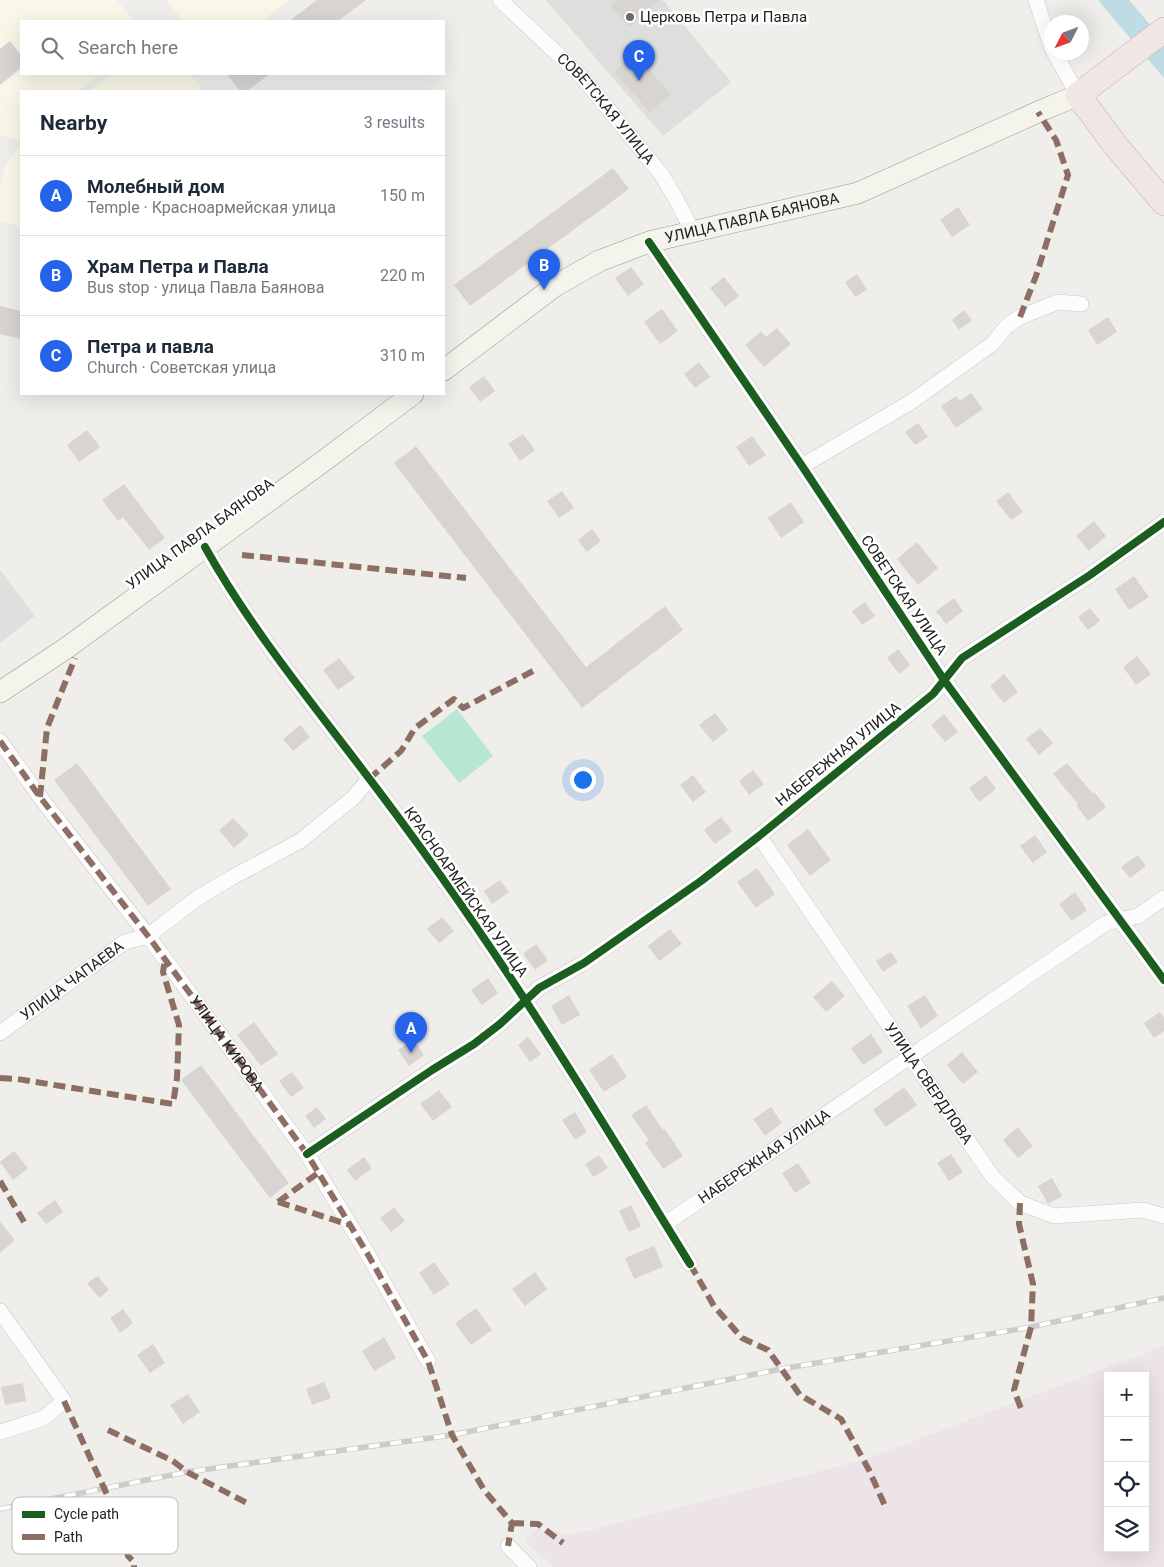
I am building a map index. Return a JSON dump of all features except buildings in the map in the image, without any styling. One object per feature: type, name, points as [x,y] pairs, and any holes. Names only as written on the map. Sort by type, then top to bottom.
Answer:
[{"type":"highway","points":[[1164,30],[1078,96],[1116,146],[1164,203]]},
{"type":"main road","name":"УЛИЦА ПАВЛА БАЯНОВА","points":[[445,369],[555,286],[599,261],[649,242],[858,193],[1078,96]]},
{"type":"main road","name":"УЛИЦА ПАВЛА БАЯНОВА","points":[[0,692],[64,650],[412,395]]},
{"type":"street","name":"СОВЕТСКАЯ УЛИЦА","points":[[500,0],[583,78],[661,174],[694,232]]},
{"type":"street","points":[[1036,0],[1044,24]]},
{"type":"street","points":[[1058,60],[1078,96]]},
{"type":"street","name":"СОВЕТСКАЯ УЛИЦА","points":[[649,242],[802,466],[944,680],[1164,980]]},
{"type":"street","points":[[802,466],[911,402],[992,344],[1007,326],[1020,317],[1058,302],[1081,304]]},
{"type":"street","name":"НАБЕРЕЖНАЯ УЛИЦА","points":[[307,1154],[474,1044],[500,1024],[539,988],[584,963],[701,880],[759,836],[932,694],[962,658],[1090,575],[1164,522]]},
{"type":"street","name":"КРАСНОАРМЕЙСКАЯ УЛИЦА","points":[[205,547],[219,573],[286,671],[370,779],[439,874],[558,1049],[690,1264]]},
{"type":"street","name":"УЛИЦА КИРОВА","points":[[0,741],[40,797],[148,936],[307,1154],[367,1252],[428,1361]]},
{"type":"street","points":[[148,936],[196,899],[300,841],[353,798],[370,779]]},
{"type":"street","name":"УЛИЦА СВЕРДЛОВА","points":[[759,836],[912,1056],[992,1176],[1020,1203],[1054,1216],[1143,1210],[1164,1216]]},
{"type":"street","name":"НАБЕРЕЖНАЯ УЛИЦА","points":[[665,1224],[1106,923],[1138,916],[1164,898]]},
{"type":"street","name":"УЛИЦА ЧАПАЕВА","points":[[0,1033],[125,942],[148,936]]},
{"type":"street","points":[[0,1311],[64,1401],[44,1418],[0,1432]]},
{"type":"street","points":[[508,1546],[529,1567]]},
{"type":"shaded area","points":[[0,0],[117,0],[133,20],[20,20],[20,75],[99,75],[79,90],[20,90],[20,139],[18,140],[0,135]]},
{"type":"shaded area","points":[[166,0],[289,0],[263,20],[182,20]]},
{"type":"shaded area","points":[[546,0],[663,0],[731,82],[663,136]]},
{"type":"shaded area","points":[[111,75],[191,75],[202,90],[90,90]]},
{"type":"shaded area","points":[[20,146],[20,227],[0,221],[0,186],[6,163]]},
{"type":"shaded area","points":[[0,570],[35,616],[0,643]]},
{"type":"shaded area","points":[[1164,1346],[1164,1567],[553,1567],[525,1541],[536,1529],[572,1535],[863,1460]]},
{"type":"green space","points":[[457,709],[493,756],[459,783],[422,736]]},
{"type":"water","points":[[1098,0],[1129,0],[1164,41],[1164,78]]},
{"type":"railway","points":[[61,1497],[187,1472],[452,1435],[781,1369],[1031,1327],[1164,1298]]},
{"type":"railway","points":[[0,1509],[12,1507]]},
{"type":"marked path","points":[[1020,317],[1036,276],[1068,175],[1056,140],[1038,112]]},
{"type":"marked path","points":[[242,555],[466,578]]},
{"type":"marked path","points":[[40,797],[47,728],[75,658]]},
{"type":"marked path","points":[[369,779],[401,751],[415,728],[454,699],[463,708],[533,671]]},
{"type":"marked path","points":[[0,741],[40,797],[148,936],[307,1154],[367,1253],[428,1361],[452,1435],[484,1490],[512,1523],[508,1546]]},
{"type":"marked path","points":[[0,1078],[17,1079],[173,1104],[177,1078],[179,1025],[163,972],[165,960]]},
{"type":"marked path","points":[[278,1202],[318,1173]]},
{"type":"marked path","points":[[0,1181],[24,1222]]},
{"type":"marked path","points":[[278,1202],[350,1225]]},
{"type":"marked path","points":[[1020,1203],[1019,1224],[1033,1284],[1031,1327],[1014,1390],[1022,1411]]},
{"type":"marked path","points":[[690,1264],[714,1306],[742,1338],[768,1350],[800,1395],[841,1419],[869,1470],[885,1506]]},
{"type":"marked path","points":[[64,1401],[108,1497]]},
{"type":"marked path","points":[[108,1430],[173,1461],[187,1472],[251,1505]]},
{"type":"marked path","points":[[512,1523],[538,1524],[563,1543]]},
{"type":"marked path","points":[[128,1554],[134,1562],[134,1567]]},
{"type":"cycle path","points":[[649,242],[802,466],[944,680],[1164,980]]},
{"type":"cycle path","points":[[307,1154],[474,1044],[500,1024],[539,988],[584,963],[701,881],[933,694],[962,658],[1090,575],[1164,522]]},
{"type":"cycle path","points":[[205,547],[235,597],[269,646],[402,822],[504,968],[567,1065],[690,1264]]},
{"type":"place","name":"Церковь Петра и Павла","points":[[630,17]]},
{"type":"place","name":"Петра и павла","points":[[639,81]]},
{"type":"place","name":"Храм Петра и Павла","points":[[544,290]]},
{"type":"place","name":"Молебный дом","points":[[411,1053]]}]
